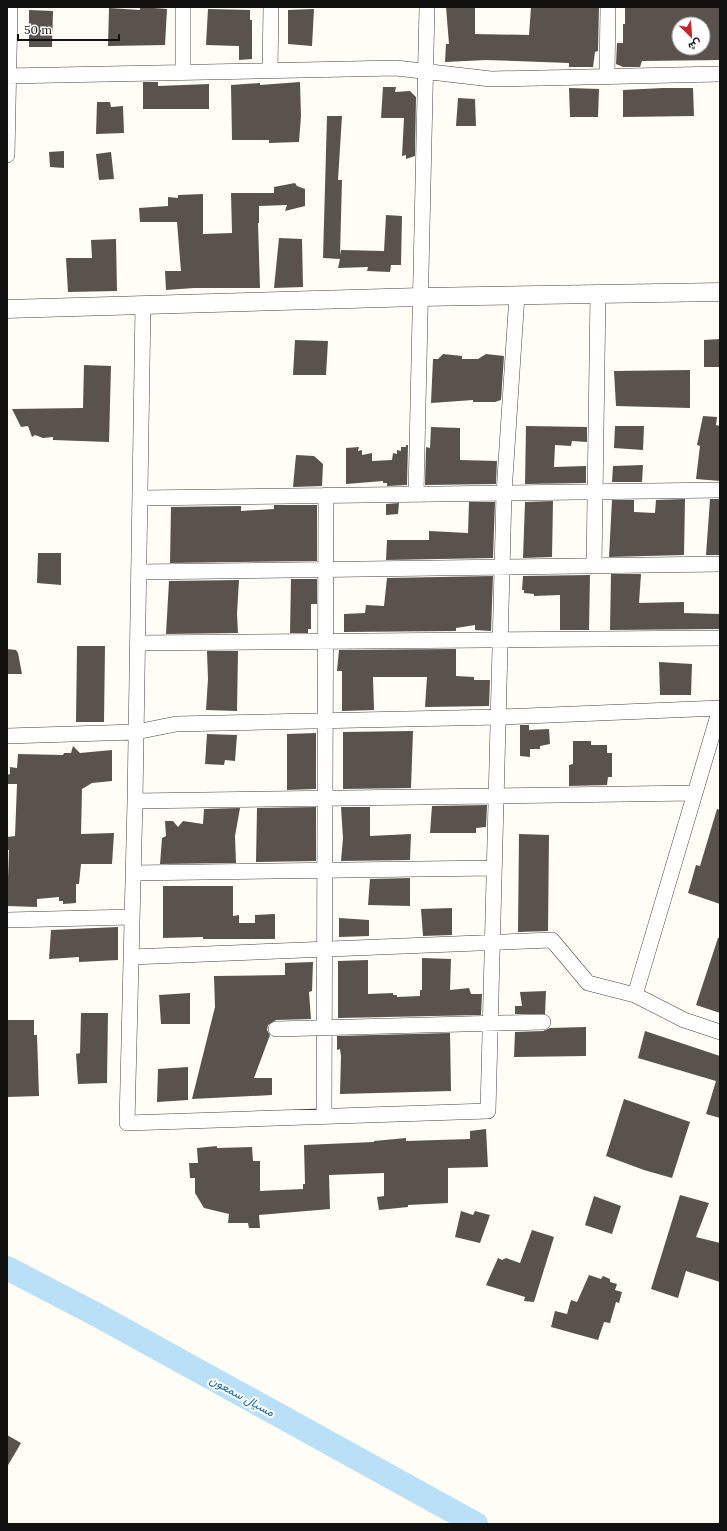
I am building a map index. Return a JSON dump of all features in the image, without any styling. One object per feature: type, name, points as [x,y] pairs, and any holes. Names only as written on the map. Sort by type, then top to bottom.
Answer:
[{"type":"street","points":[[7,155],[10,7]]},
{"type":"street","points":[[183,7],[184,72]]},
{"type":"street","points":[[270,71],[271,7]]},
{"type":"street","points":[[416,494],[427,7]]},
{"type":"street","points":[[607,77],[608,7]]},
{"type":"street","points":[[8,76],[396,68],[426,73],[491,79],[720,74]]},
{"type":"street","points":[[7,309],[420,297],[720,292]]},
{"type":"street","points":[[594,566],[598,294]]},
{"type":"street","points":[[143,306],[135,801],[127,1123],[488,1111],[504,493],[517,295]]},
{"type":"street","points":[[140,498],[720,490]]},
{"type":"street","points":[[324,1116],[326,495]]},
{"type":"street","points":[[139,572],[720,564]]},
{"type":"street","points":[[138,643],[720,638]]},
{"type":"street","points":[[7,736],[136,732],[176,724],[499,717],[720,709],[635,995]]},
{"type":"street","points":[[135,801],[694,793]]},
{"type":"street","points":[[133,873],[494,868]]},
{"type":"street","points":[[7,920],[132,917]]},
{"type":"street","points":[[131,957],[552,940],[588,983],[635,995],[684,1020],[720,1032]]},
{"type":"street","points":[[276,1029],[543,1022]]},
{"type":"building","points":[[140,7],[167,9],[165,45],[108,46],[109,8],[140,10]]},
{"type":"building","points":[[446,7],[475,7],[475,34],[529,35],[531,7],[599,7],[598,51],[595,52],[593,67],[569,67],[569,63],[486,60],[445,62],[446,44],[449,44]]},
{"type":"building","points":[[625,7],[720,7],[720,60],[642,61],[640,67],[623,67],[616,64],[617,43],[623,43],[623,24],[625,24]]},
{"type":"building","points":[[208,9],[250,10],[250,20],[252,20],[252,59],[239,60],[239,46],[206,45]]},
{"type":"building","points":[[314,9],[312,46],[288,44],[288,10]]},
{"type":"building","points":[[29,10],[53,11],[52,47],[29,47]]},
{"type":"building","points":[[143,82],[158,82],[158,86],[209,84],[209,109],[143,109]]},
{"type":"building","points":[[300,82],[301,116],[299,142],[269,143],[269,140],[232,140],[231,85],[260,83],[260,85]]},
{"type":"building","points":[[383,87],[396,87],[395,92],[410,91],[416,97],[415,156],[406,159],[406,155],[402,156],[404,118],[381,118]]},
{"type":"building","points":[[569,88],[599,89],[598,117],[570,117]]},
{"type":"building","points":[[693,88],[694,116],[623,117],[623,90]]},
{"type":"building","points":[[458,98],[475,99],[476,126],[456,126]]},
{"type":"building","points":[[97,102],[110,102],[111,107],[123,106],[124,133],[96,134]]},
{"type":"building","points":[[327,116],[342,116],[338,180],[342,180],[340,255],[341,250],[384,251],[386,215],[402,216],[401,265],[391,265],[390,272],[367,271],[368,267],[338,268],[340,259],[323,258]]},
{"type":"building","points":[[64,151],[64,168],[50,167],[49,152]]},
{"type":"building","points":[[111,152],[114,179],[99,180],[96,154]]},
{"type":"building","points":[[295,183],[297,186],[305,189],[305,206],[285,211],[287,205],[259,206],[258,223],[260,288],[194,288],[166,290],[165,271],[181,271],[177,222],[140,222],[139,208],[168,206],[168,197],[178,198],[178,195],[203,194],[203,234],[232,233],[231,193],[274,193],[274,187]]},
{"type":"building","points":[[279,238],[302,239],[303,287],[274,288]]},
{"type":"building","points":[[116,239],[117,291],[68,292],[66,258],[92,258],[91,240]]},
{"type":"building","points":[[720,339],[720,367],[704,367],[704,340]]},
{"type":"building","points":[[295,340],[328,341],[326,375],[293,375]]},
{"type":"building","points":[[443,354],[462,356],[462,359],[478,359],[486,354],[504,356],[501,400],[495,402],[473,402],[473,400],[431,403],[433,359],[438,359]]},
{"type":"building","points":[[84,365],[111,366],[109,442],[53,440],[53,437],[43,438],[35,435],[32,437],[28,426],[21,427],[12,409],[83,408]]},
{"type":"building","points":[[690,370],[690,408],[616,406],[614,371]]},
{"type":"building","points":[[703,416],[717,417],[716,425],[720,426],[720,481],[696,479],[700,446],[697,445]]},
{"type":"building","points":[[526,426],[587,427],[587,442],[572,441],[571,446],[555,445],[554,467],[586,466],[586,483],[525,484]]},
{"type":"building","points":[[615,426],[644,426],[643,450],[614,448]]},
{"type":"building","points":[[431,427],[460,428],[460,460],[497,461],[496,484],[425,485],[426,447],[430,448]]},
{"type":"building","points":[[406,445],[408,445],[407,485],[387,486],[387,483],[383,483],[383,481],[346,484],[346,448],[359,447],[358,451],[362,450],[362,455],[372,453],[372,461],[392,460],[393,453],[397,454],[397,450],[401,451],[401,447],[406,447]]},
{"type":"building","points":[[296,455],[314,456],[323,464],[322,486],[293,487]]},
{"type":"building","points":[[643,465],[642,482],[612,482],[613,466]]},
{"type":"building","points":[[685,499],[684,555],[609,557],[612,500],[634,500],[634,512],[655,513],[656,500]]},
{"type":"building","points":[[710,499],[720,499],[720,555],[706,555]]},
{"type":"building","points":[[553,501],[552,557],[523,558],[525,502]]},
{"type":"building","points":[[469,502],[495,502],[493,558],[386,560],[387,540],[429,540],[429,531],[468,533]]},
{"type":"building","points":[[399,503],[398,514],[386,515],[386,504]]},
{"type":"building","points":[[274,505],[317,505],[317,561],[170,563],[171,507],[241,506],[241,511],[274,509]]},
{"type":"building","points":[[38,553],[61,553],[61,585],[37,583]]},
{"type":"building","points":[[611,574],[641,574],[639,603],[684,602],[684,613],[720,614],[720,629],[610,630]]},
{"type":"building","points":[[590,575],[589,630],[560,630],[560,595],[534,596],[534,594],[524,593],[524,590],[522,590],[523,576]]},
{"type":"building","points":[[493,576],[491,631],[475,630],[475,625],[456,628],[456,631],[344,632],[344,614],[365,613],[366,605],[384,606],[387,578]]},
{"type":"building","points":[[291,579],[317,579],[317,604],[311,604],[311,629],[308,629],[308,633],[290,633]]},
{"type":"building","points":[[239,580],[237,614],[238,633],[166,634],[169,581]]},
{"type":"building","points":[[77,646],[105,646],[104,722],[76,722]]},
{"type":"building","points":[[7,649],[16,650],[18,653],[22,674],[7,674]]},
{"type":"building","points":[[456,649],[456,676],[474,677],[474,680],[490,680],[489,706],[425,707],[427,677],[373,677],[374,710],[342,711],[342,671],[337,671],[339,650]]},
{"type":"building","points":[[207,651],[238,651],[237,711],[206,710],[208,679]]},
{"type":"building","points":[[659,662],[692,664],[691,695],[660,695]]},
{"type":"building","points":[[520,725],[529,725],[529,730],[549,729],[550,744],[540,746],[540,749],[530,749],[530,757],[520,756]]},
{"type":"building","points":[[413,731],[411,788],[343,789],[343,732]]},
{"type":"building","points":[[316,733],[316,789],[287,790],[287,734]]},
{"type":"building","points":[[207,734],[237,735],[235,761],[225,760],[224,765],[205,764]]},
{"type":"building","points":[[573,741],[591,741],[591,745],[607,745],[607,753],[612,753],[612,777],[608,777],[607,785],[569,786],[569,765],[573,764]]},
{"type":"building","points":[[73,746],[80,753],[112,750],[112,781],[92,783],[82,789],[81,834],[114,833],[112,864],[81,864],[79,884],[76,884],[76,903],[63,904],[63,901],[59,901],[59,897],[37,899],[37,907],[7,906],[9,850],[7,850],[7,837],[15,836],[17,784],[7,784],[7,775],[10,774],[10,767],[17,768],[18,754],[63,755],[64,753],[71,753]]},
{"type":"building","points":[[487,805],[486,827],[476,828],[476,833],[430,833],[432,806]]},
{"type":"building","points":[[316,807],[316,861],[256,862],[257,808]]},
{"type":"building","points":[[341,807],[370,807],[370,836],[411,834],[410,860],[341,861],[343,838]]},
{"type":"building","points":[[240,808],[235,836],[236,863],[160,864],[162,838],[166,836],[165,821],[173,821],[178,827],[183,821],[203,824],[204,809]]},
{"type":"building","points":[[717,809],[720,810],[720,904],[688,893],[696,865],[700,866]]},
{"type":"building","points":[[519,834],[549,835],[548,931],[518,932]]},
{"type":"building","points":[[410,878],[410,906],[368,905],[370,879]]},
{"type":"building","points":[[163,886],[233,886],[233,916],[239,915],[239,923],[255,923],[255,915],[275,914],[275,939],[203,939],[203,937],[163,938]]},
{"type":"building","points":[[452,908],[452,935],[423,936],[421,909]]},
{"type":"building","points":[[339,918],[369,920],[369,936],[339,937]]},
{"type":"building","points":[[118,927],[118,960],[79,962],[79,957],[49,959],[51,930]]},
{"type":"building","points":[[718,938],[720,938],[720,1013],[696,1005]]},
{"type":"building","points":[[422,958],[451,959],[450,990],[469,988],[471,994],[482,994],[481,1015],[338,1018],[338,961],[368,960],[368,994],[393,993],[393,995],[397,995],[397,997],[420,996],[420,990],[422,990]]},
{"type":"building","points":[[313,962],[312,991],[309,992],[311,1019],[276,1020],[268,1025],[267,1030],[270,1035],[254,1078],[272,1078],[272,1095],[192,1099],[215,1007],[214,976],[285,975],[285,963]]},
{"type":"building","points":[[546,991],[545,1014],[515,1014],[515,1006],[522,1006],[520,992]]},
{"type":"building","points":[[190,993],[190,1024],[161,1024],[159,995]]},
{"type":"building","points":[[81,1013],[108,1013],[107,1083],[78,1084],[76,1054],[80,1053]]},
{"type":"building","points":[[7,1020],[34,1020],[34,1035],[37,1035],[39,1096],[7,1097]]},
{"type":"building","points":[[586,1027],[586,1056],[514,1057],[515,1032],[543,1031],[550,1028]]},
{"type":"building","points":[[645,1031],[720,1056],[720,1118],[706,1114],[716,1081],[638,1058]]},
{"type":"building","points":[[450,1033],[451,1091],[340,1094],[341,1056],[340,1049],[337,1050],[337,1036]]},
{"type":"building","points":[[188,1067],[188,1100],[157,1102],[158,1069]]},
{"type":"building","points":[[624,1099],[690,1122],[672,1178],[644,1170],[606,1156]]},
{"type":"building","points":[[486,1129],[488,1167],[448,1168],[448,1203],[408,1205],[408,1207],[379,1210],[377,1197],[384,1196],[384,1173],[329,1175],[330,1209],[259,1215],[260,1228],[249,1228],[248,1223],[228,1223],[229,1214],[204,1208],[195,1193],[195,1178],[190,1178],[189,1163],[198,1163],[197,1148],[217,1146],[217,1148],[252,1147],[253,1161],[260,1161],[260,1191],[303,1189],[303,1184],[305,1184],[304,1145],[374,1142],[406,1138],[406,1141],[470,1139],[470,1131]]},
{"type":"building","points":[[680,1195],[709,1203],[696,1237],[720,1243],[720,1282],[686,1271],[678,1298],[651,1289]]},
{"type":"building","points":[[594,1196],[621,1206],[612,1234],[585,1225]]},
{"type":"building","points":[[461,1211],[473,1215],[475,1211],[490,1215],[480,1243],[455,1237]]},
{"type":"building","points":[[532,1230],[554,1237],[534,1302],[524,1301],[525,1297],[486,1285],[498,1258],[502,1260],[506,1258],[520,1263]]},
{"type":"building","points":[[589,1275],[601,1279],[603,1276],[610,1279],[610,1282],[617,1284],[615,1290],[622,1292],[619,1303],[616,1302],[610,1323],[604,1322],[598,1340],[551,1327],[555,1311],[567,1314],[571,1300],[577,1302]]},
{"type":"building","points":[[7,1435],[21,1443],[7,1467]]},
{"type":"waterway","name":"مسيال سمعون","points":[[7,1268],[99,1316],[476,1524]]}]
